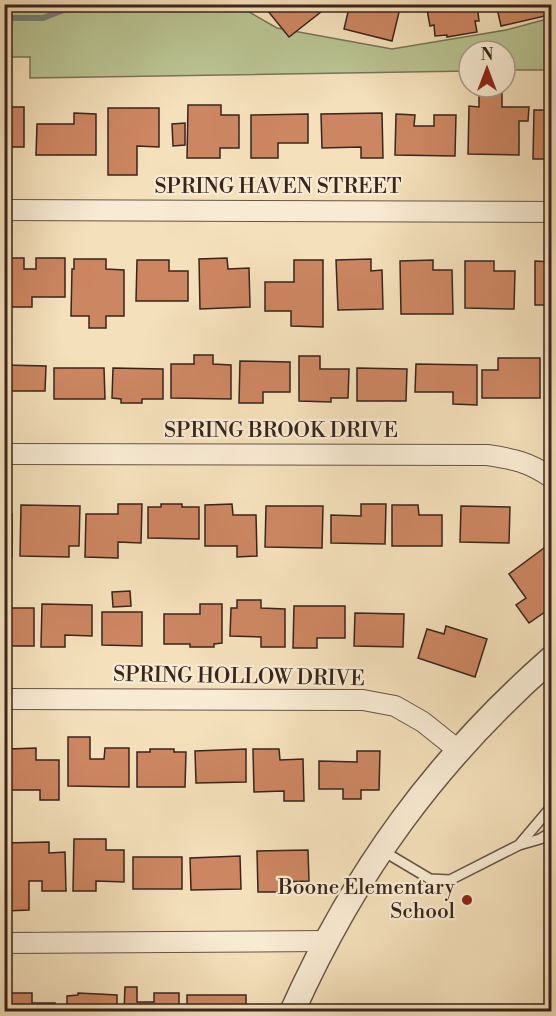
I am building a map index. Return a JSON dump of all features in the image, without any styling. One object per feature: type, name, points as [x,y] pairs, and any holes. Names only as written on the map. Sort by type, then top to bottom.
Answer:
[{"type":"street","name":"SPRING HAVEN STREET","points":[[4,210],[552,212]]},
{"type":"street","name":"SPRING BROOK DRIVE","points":[[4,454],[487,455],[518,460],[537,467],[552,478]]},
{"type":"street","points":[[292,1011],[362,878],[428,784],[497,708],[552,658]]},
{"type":"street","name":"SPRING HOLLOW DRIVE","points":[[4,699],[363,700],[394,705],[423,722],[458,750]]},
{"type":"street","points":[[4,943],[327,941]]},
{"type":"lane","points":[[519,845],[552,806]]},
{"type":"lane","points":[[381,850],[430,879],[450,880],[519,845],[540,839],[552,832]]},
{"type":"green space","points":[[4,5],[237,5],[277,28],[392,49],[506,30],[551,18],[551,70],[517,70],[517,39],[457,39],[457,71],[30,78],[30,57],[5,57]]},
{"type":"building","points":[[324,4],[326,8],[289,37],[263,5]]},
{"type":"building","points":[[350,4],[401,4],[392,41],[344,29]]},
{"type":"building","points":[[426,4],[477,4],[479,21],[475,21],[477,32],[447,37],[447,35],[435,36],[434,25],[430,26]]},
{"type":"building","points":[[496,4],[547,4],[549,15],[501,26]]},
{"type":"building","points":[[4,99],[6,107],[24,107],[24,147],[6,147],[6,156],[4,156]]},
{"type":"building","points":[[479,99],[502,99],[502,107],[529,107],[528,121],[519,121],[519,155],[468,154],[469,106],[479,107]]},
{"type":"building","points":[[188,105],[221,105],[221,115],[239,115],[239,148],[220,148],[220,158],[187,158]]},
{"type":"building","points":[[108,108],[159,108],[159,147],[137,146],[137,175],[108,175]]},
{"type":"building","points":[[534,110],[552,110],[552,159],[533,159]]},
{"type":"building","points":[[74,113],[96,114],[96,155],[36,155],[37,124],[74,124]]},
{"type":"building","points":[[382,113],[383,158],[361,158],[361,147],[322,148],[321,114]]},
{"type":"building","points":[[308,114],[308,143],[278,143],[278,158],[251,158],[251,115]]},
{"type":"building","points":[[396,114],[415,115],[414,126],[434,126],[434,115],[456,115],[455,156],[395,155]]},
{"type":"building","points":[[185,123],[185,145],[173,146],[172,124]]},
{"type":"building","points":[[4,258],[24,258],[24,269],[36,269],[36,258],[65,258],[65,297],[32,297],[32,307],[10,307],[10,285],[4,285]]},
{"type":"building","points":[[227,258],[228,269],[249,268],[250,307],[200,309],[199,259]]},
{"type":"building","points":[[74,259],[106,259],[106,269],[124,270],[124,316],[106,316],[106,328],[89,328],[89,316],[71,316]]},
{"type":"building","points":[[371,259],[371,271],[382,270],[383,309],[338,310],[336,260]]},
{"type":"building","points":[[137,260],[169,260],[169,271],[188,271],[188,301],[136,301]]},
{"type":"building","points":[[294,260],[323,260],[323,327],[291,326],[291,311],[265,311],[265,282],[294,282]]},
{"type":"building","points":[[433,260],[433,270],[452,270],[453,314],[401,314],[400,261]]},
{"type":"building","points":[[465,261],[494,261],[494,271],[515,271],[514,309],[465,308]]},
{"type":"building","points":[[535,261],[552,262],[552,305],[535,305]]},
{"type":"building","points":[[194,355],[213,355],[213,364],[231,365],[231,399],[171,398],[171,364],[194,364]]},
{"type":"building","points":[[299,356],[320,356],[320,369],[349,369],[348,398],[331,398],[331,402],[299,401]]},
{"type":"building","points":[[498,358],[540,358],[540,398],[482,398],[482,370],[498,370]]},
{"type":"building","points":[[240,361],[290,362],[290,392],[263,392],[263,403],[239,403]]},
{"type":"building","points":[[416,364],[477,365],[477,405],[453,404],[453,392],[415,392]]},
{"type":"building","points":[[4,365],[46,366],[45,391],[4,391]]},
{"type":"building","points":[[54,368],[104,368],[105,399],[54,399]]},
{"type":"building","points":[[113,368],[163,369],[163,399],[142,399],[142,403],[121,403],[121,399],[112,398]]},
{"type":"building","points":[[357,368],[407,369],[406,401],[357,401]]},
{"type":"building","points":[[118,504],[142,504],[141,543],[118,542],[118,558],[85,557],[86,514],[118,514]]},
{"type":"building","points":[[161,504],[199,507],[199,539],[148,538],[148,507],[161,507]]},
{"type":"building","points":[[232,504],[233,515],[256,515],[257,556],[237,557],[237,546],[205,546],[205,505]]},
{"type":"building","points":[[361,504],[386,504],[385,544],[331,543],[331,515],[361,516]]},
{"type":"building","points":[[21,505],[80,506],[79,546],[69,546],[69,557],[20,556]]},
{"type":"building","points":[[392,505],[418,505],[419,515],[442,515],[442,546],[392,546]]},
{"type":"building","points":[[266,506],[323,506],[322,548],[265,547]]},
{"type":"building","points":[[461,506],[510,507],[509,543],[460,542]]},
{"type":"building","points":[[4,514],[12,514],[12,557],[4,556]]},
{"type":"building","points":[[544,548],[552,558],[552,607],[529,623],[516,605],[526,598],[509,574]]},
{"type":"building","points":[[130,591],[131,606],[113,607],[112,592]]},
{"type":"building","points":[[4,598],[9,598],[9,608],[34,608],[34,646],[10,646],[10,636],[4,636]]},
{"type":"building","points":[[237,600],[261,600],[261,608],[285,609],[285,647],[261,647],[261,637],[230,636],[231,608],[237,608]]},
{"type":"building","points":[[42,604],[92,605],[92,636],[65,635],[65,647],[41,647]]},
{"type":"building","points":[[200,604],[222,604],[222,643],[214,644],[214,647],[164,644],[164,614],[200,614]]},
{"type":"building","points":[[294,606],[345,606],[345,638],[317,638],[317,648],[293,648]]},
{"type":"building","points":[[102,612],[142,612],[142,646],[102,645]]},
{"type":"building","points":[[355,613],[404,614],[403,647],[354,646]]},
{"type":"building","points":[[446,626],[487,639],[475,677],[418,658],[427,629],[444,634]]},
{"type":"building","points":[[68,737],[90,737],[90,759],[104,759],[105,748],[129,748],[129,787],[68,786]]},
{"type":"building","points":[[36,748],[36,760],[59,760],[59,800],[40,800],[40,790],[9,790],[9,749]]},
{"type":"building","points":[[150,749],[174,749],[174,752],[186,752],[185,787],[137,787],[137,752],[150,752]]},
{"type":"building","points":[[246,749],[246,782],[196,783],[195,751]]},
{"type":"building","points":[[253,749],[279,749],[280,760],[303,759],[304,801],[284,801],[284,791],[254,792]]},
{"type":"building","points":[[357,751],[380,751],[379,790],[361,790],[361,799],[343,799],[343,789],[319,789],[319,761],[357,762]]},
{"type":"building","points":[[74,839],[106,839],[106,850],[124,850],[124,882],[96,881],[96,891],[73,891]]},
{"type":"building","points":[[49,842],[49,853],[65,852],[66,891],[42,891],[42,881],[29,881],[29,910],[6,911],[5,843]]},
{"type":"building","points":[[308,850],[309,881],[280,882],[281,892],[258,892],[257,851]]},
{"type":"building","points":[[240,856],[241,889],[191,890],[190,858]]},
{"type":"building","points":[[133,857],[182,857],[182,889],[133,889]]},
{"type":"building","points":[[125,987],[137,987],[137,1002],[154,1002],[154,993],[179,993],[179,1012],[124,1012]]},
{"type":"building","points":[[4,993],[32,993],[32,1003],[55,1003],[55,1012],[4,1012]]},
{"type":"building","points":[[78,993],[117,995],[117,1012],[67,1012],[67,996],[78,995]]},
{"type":"building","points":[[187,995],[246,995],[246,1012],[187,1012]]},
{"type":"waterway","points":[[4,18],[43,18],[79,4]]},
{"type":"place","name":"Boone Elementary School","points":[[467,900]]}]
